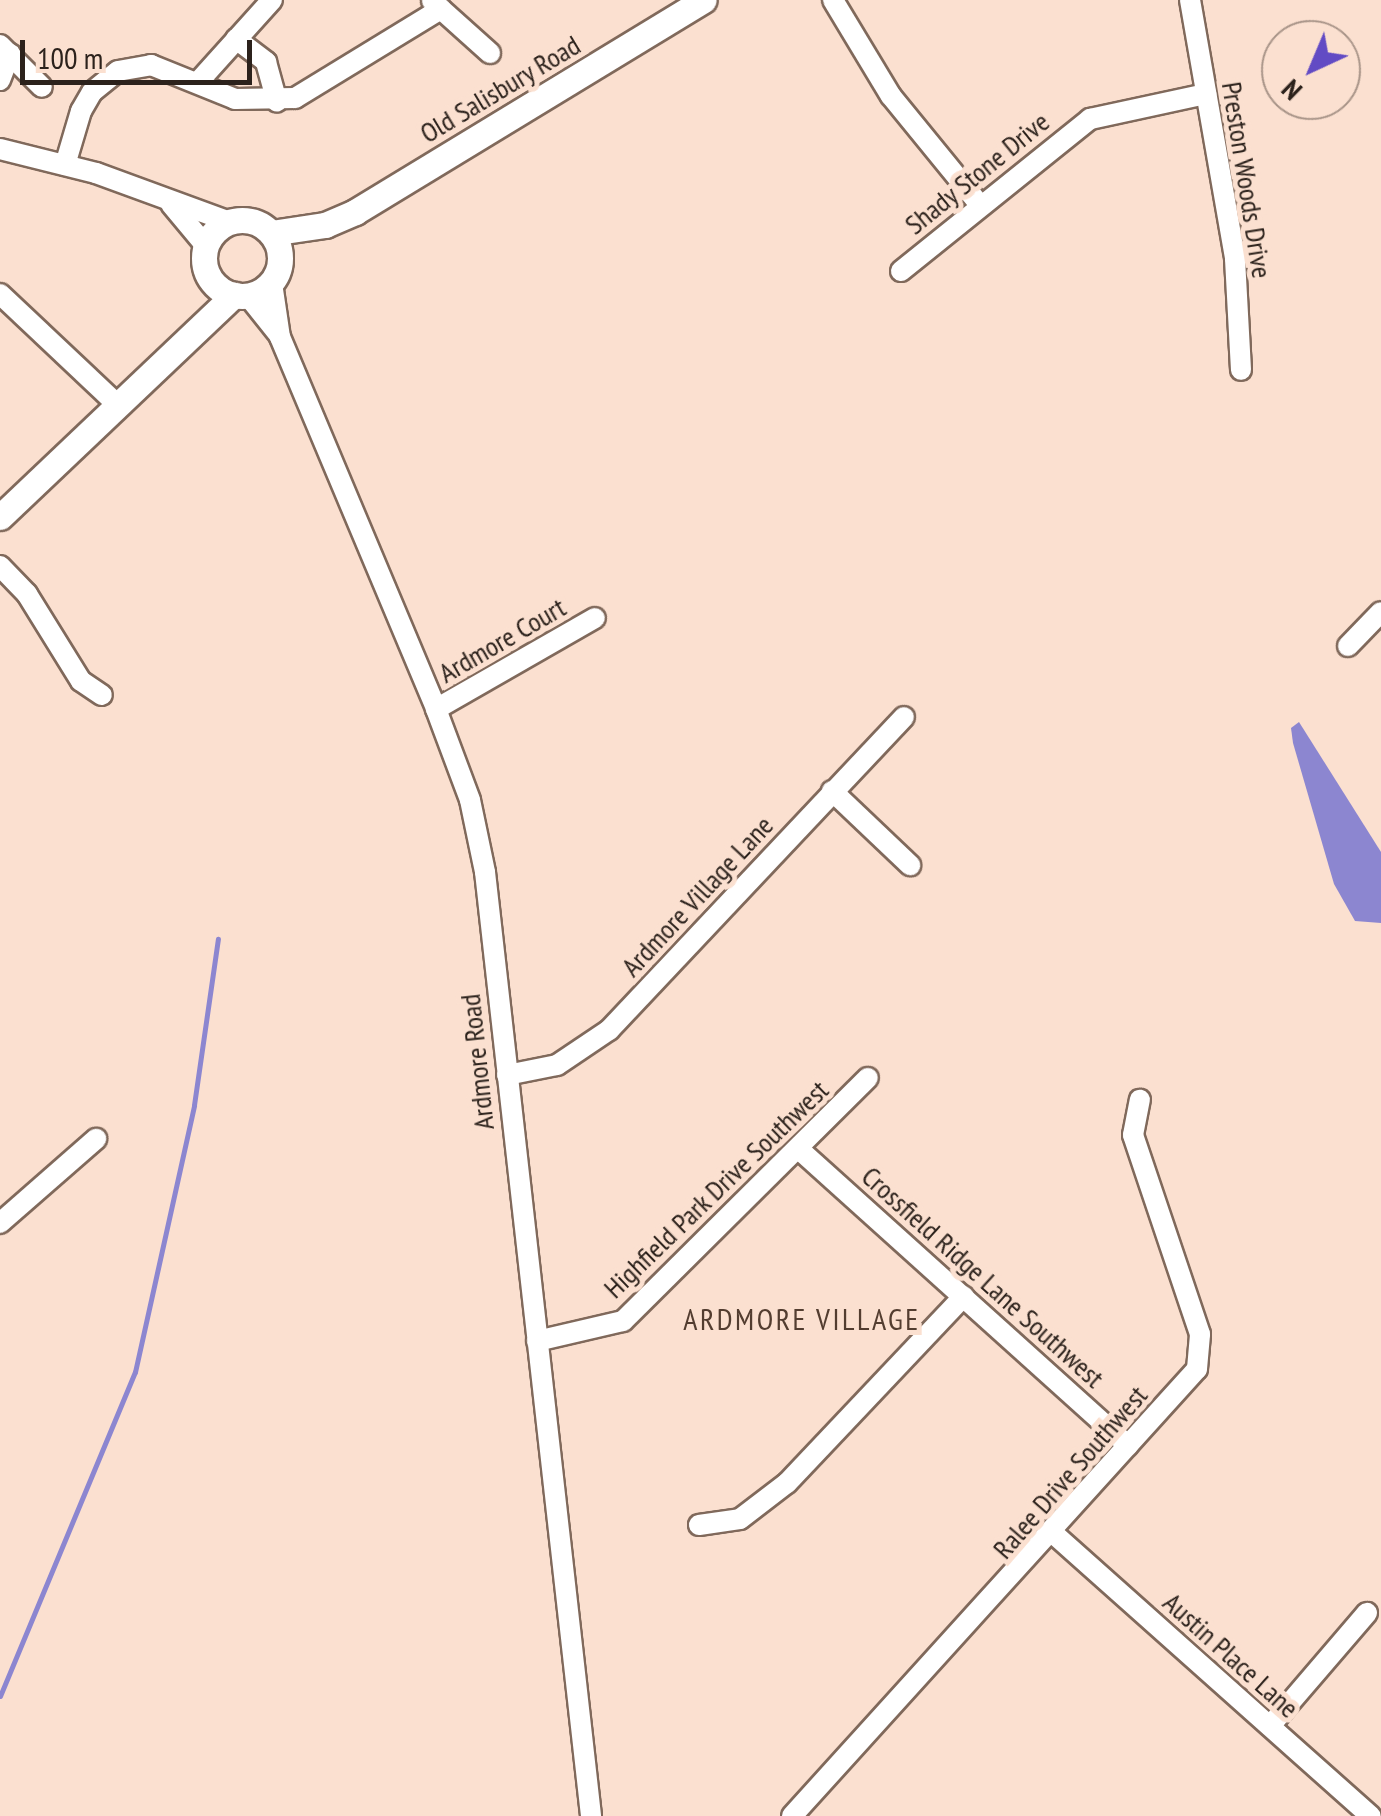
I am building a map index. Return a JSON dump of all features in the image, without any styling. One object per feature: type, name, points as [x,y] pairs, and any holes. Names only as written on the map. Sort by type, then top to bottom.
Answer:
[{"type":"main road","name":"Old Salisbury Road","points":[[231,291],[276,275],[325,226],[704,0]]},
{"type":"main road","name":"Old Salisbury Road","points":[[230,222],[252,221],[272,233],[325,226]]},
{"type":"main road","points":[[0,517],[119,406],[231,291],[206,246],[230,222]]},
{"type":"main road","points":[[272,233],[276,275]]},
{"type":"street","points":[[199,81],[272,0]]},
{"type":"street","points":[[833,0],[890,96],[980,204]]},
{"type":"street","name":"Preston Woods Drive","points":[[1190,0],[1235,259],[1241,370]]},
{"type":"street","points":[[65,165],[81,111],[104,80],[135,65],[199,81],[235,98],[277,102],[295,98],[436,5],[490,53]]},
{"type":"street","points":[[236,39],[266,62],[277,102]]},
{"type":"street","points":[[0,80],[5,49]]},
{"type":"street","points":[[5,49],[42,87]]},
{"type":"street","name":"Shady Stone Drive","points":[[901,271],[1090,119],[1206,94]]},
{"type":"street","points":[[0,149],[65,165],[230,222]]},
{"type":"street","points":[[170,203],[206,246]]},
{"type":"street","name":"Ardmore Road","points":[[276,275],[280,337],[436,709],[470,800],[486,872],[590,1816]]},
{"type":"street","name":"Ardmore Road","points":[[231,291],[280,337]]},
{"type":"street","points":[[0,294],[119,406]]},
{"type":"street","points":[[0,566],[27,594],[81,681],[102,695]]},
{"type":"street","points":[[1348,646],[1381,612]]},
{"type":"street","name":"Ardmore Court","points":[[436,709],[595,618]]},
{"type":"street","name":"Ardmore Village Lane","points":[[507,1075],[557,1065],[608,1030],[904,717]]},
{"type":"street","points":[[832,792],[910,865]]},
{"type":"street","name":"Highfield Park Drive Southwest","points":[[537,1341],[623,1321],[801,1150],[868,1078]]},
{"type":"street","name":"Ralee Drive Southwest","points":[[792,1816],[1054,1534],[1128,1445],[1189,1380],[1200,1354],[1200,1334],[1133,1135],[1140,1100]]},
{"type":"street","points":[[0,1224],[96,1138]]},
{"type":"street","name":"Crossfield Ridge Lane Southwest","points":[[801,1150],[1128,1445]]},
{"type":"street","points":[[698,1524],[740,1519],[786,1483],[964,1296]]},
{"type":"street","name":"Austin Place Lane","points":[[1054,1534],[1371,1816]]},
{"type":"street","points":[[1270,1726],[1367,1613]]},
{"type":"shaded area","points":[[1299,722],[1381,852],[1381,923],[1355,921],[1334,884],[1293,743],[1291,728]]},
{"type":"waterway","points":[[0,1696],[135,1372],[194,1105],[218,939]]},
{"type":"district","name":"ARDMORE VILLAGE","points":[[802,1319]]}]
